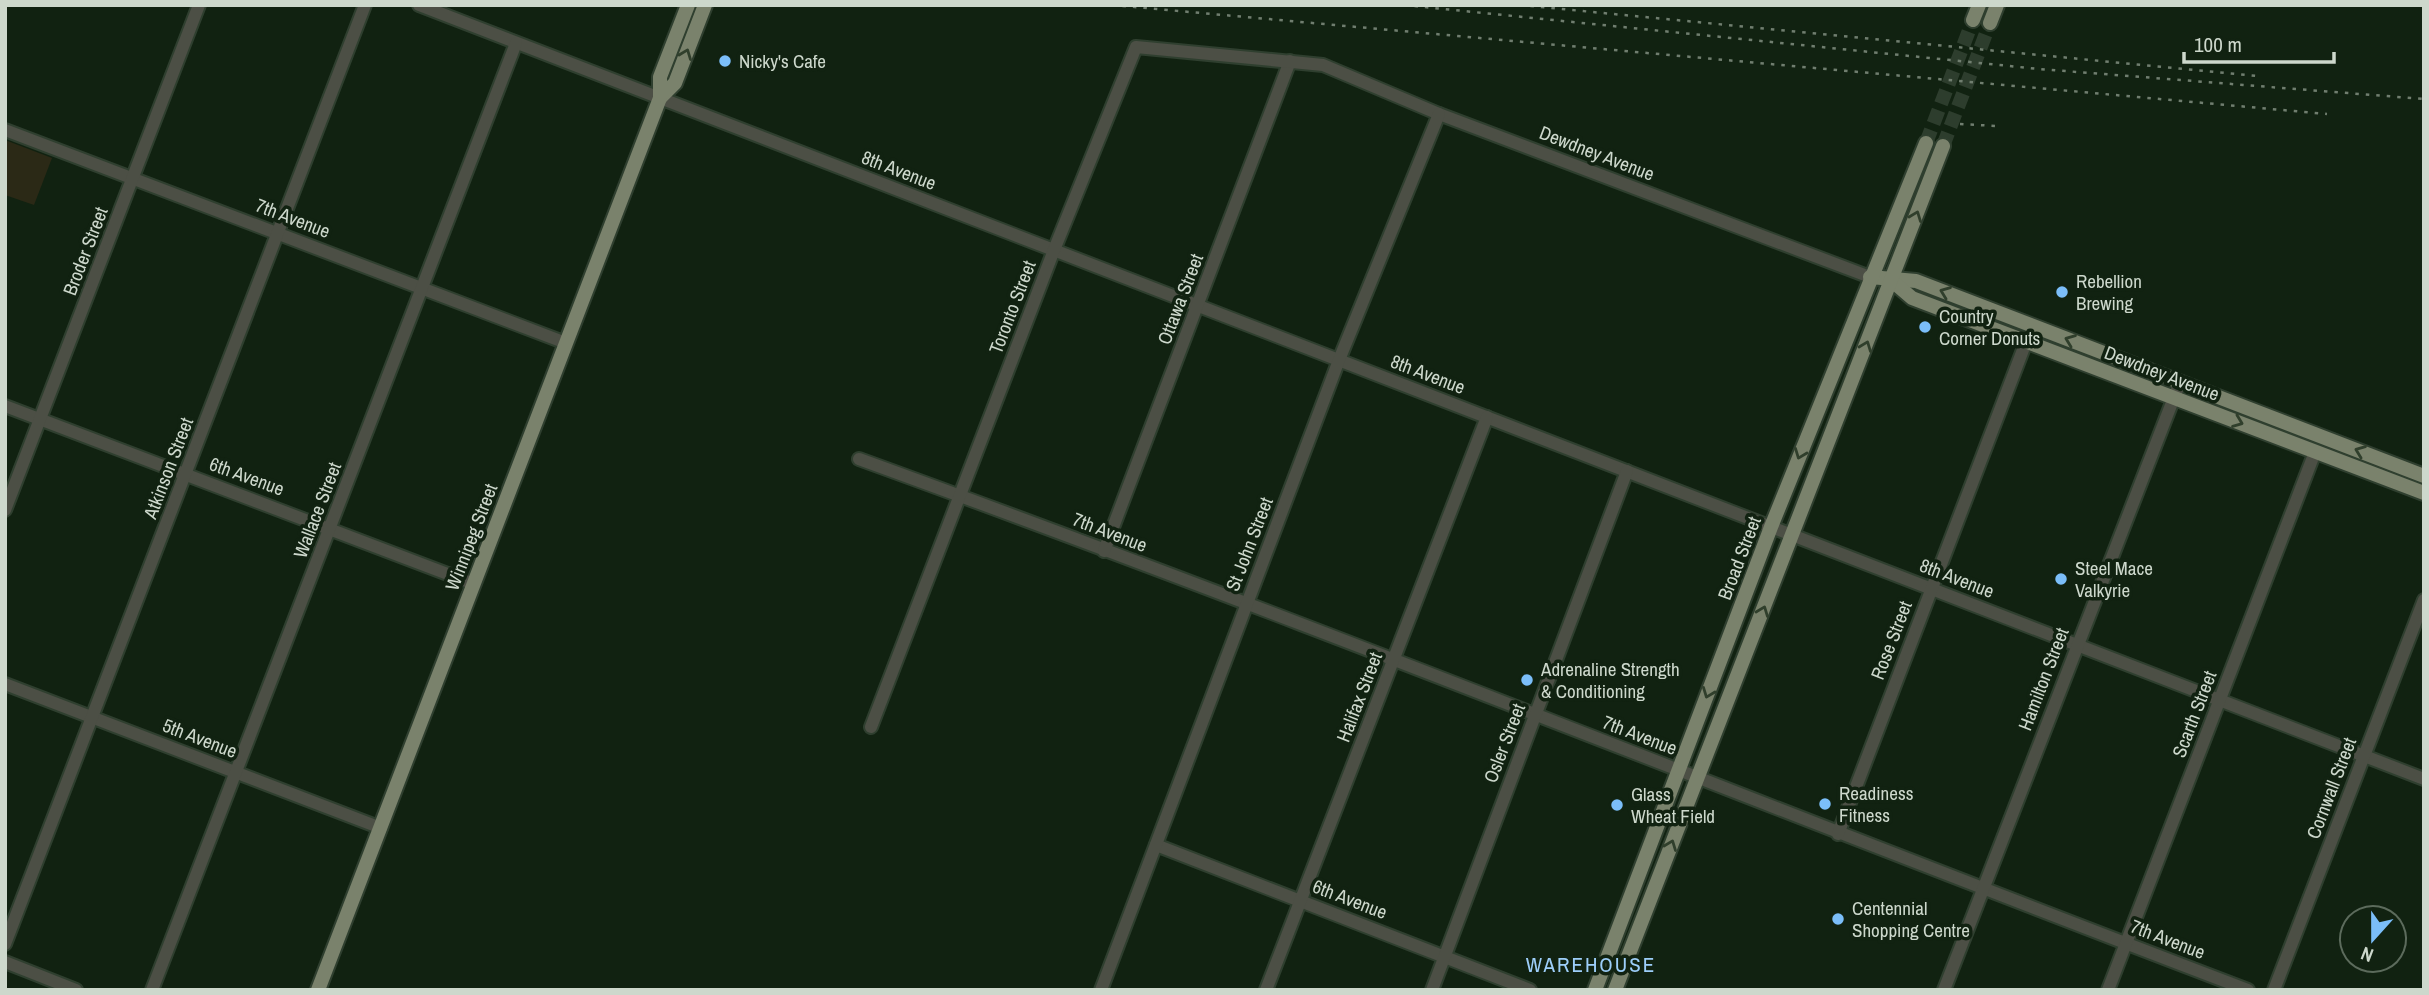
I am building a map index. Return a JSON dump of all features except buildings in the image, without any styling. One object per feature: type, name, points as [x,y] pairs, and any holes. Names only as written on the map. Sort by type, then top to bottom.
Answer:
[{"type":"main road","name":"Winnipeg Street","points":[[317,990],[660,98],[660,76],[688,5]]},
{"type":"main road","name":"Winnipeg Street","points":[[660,98],[675,83],[705,5]]},
{"type":"main road","points":[[1973,20],[1979,5]]},
{"type":"main road","points":[[1990,23],[1997,5]]},
{"type":"main road","name":"Broad Street","points":[[1595,990],[1771,527],[1870,276],[1926,143]]},
{"type":"main road","points":[[1615,990],[1943,146]]},
{"type":"main road","name":"Dewdney Avenue","points":[[1870,276],[1916,281],[2424,476]]},
{"type":"main road","name":"Dewdney Avenue","points":[[1891,280],[1912,298],[2424,493]]},
{"type":"street","name":"Broder Street","points":[[5,510],[199,5]]},
{"type":"street","name":"Atkinson Street","points":[[5,944],[365,5]]},
{"type":"street","name":"8th Avenue","points":[[419,5],[2424,779]]},
{"type":"street","name":"Wallace Street","points":[[152,990],[516,43]]},
{"type":"street","name":"Toronto Street","points":[[871,727],[1054,250],[1136,47],[1290,61]]},
{"type":"street","name":"Dewdney Avenue","points":[[1290,61],[1323,65],[1438,114],[1870,276]]},
{"type":"street","name":"Ottawa Street","points":[[1104,551],[1290,61]]},
{"type":"street","name":"St John Street","points":[[1101,990],[1339,360],[1438,114]]},
{"type":"street","name":"7th Avenue","points":[[5,130],[566,343]]},
{"type":"street","name":"Rose Street","points":[[1838,834],[2026,342]]},
{"type":"street","name":"Hamilton Street","points":[[1944,990],[2180,382]]},
{"type":"street","name":"6th Avenue","points":[[5,407],[474,584]]},
{"type":"street","name":"Halifax Street","points":[[1266,990],[1487,417]]},
{"type":"street","name":"Scarth Street","points":[[2108,990],[2315,452]]},
{"type":"street","name":"7th Avenue","points":[[859,460],[1247,605],[2248,990]]},
{"type":"street","name":"Osler Street","points":[[1432,990],[1627,471]]},
{"type":"street","name":"Cornwall Street","points":[[2274,990],[2424,600]]},
{"type":"street","name":"5th Avenue","points":[[5,684],[381,828]]},
{"type":"street","name":"6th Avenue","points":[[1156,845],[1530,990]]},
{"type":"street","points":[[5,962],[76,990]]},
{"type":"shaded area","points":[[5,140],[52,158],[34,205],[5,195]]},
{"type":"tunnel","points":[[1926,143],[1973,20]]},
{"type":"tunnel","points":[[1943,146],[1990,23]]},
{"type":"railway","points":[[1112,5],[2327,114]]},
{"type":"railway","points":[[1404,5],[2039,69],[2424,99]]},
{"type":"railway","points":[[1520,5],[2257,76]]},
{"type":"railway","points":[[1960,124],[1996,126]]},
{"type":"place","name":"Nicky's Cafe","points":[[725,61]]},
{"type":"place","name":"Rebellion Brewing","points":[[2062,292]]},
{"type":"place","name":"Country Corner Donuts","points":[[1925,327]]},
{"type":"place","name":"Steel Mace Valkyrie","points":[[2061,579]]},
{"type":"place","name":"Adrenaline Strength & Conditioning","points":[[1527,680]]},
{"type":"place","name":"Readiness Fitness","points":[[1825,804]]},
{"type":"place","name":"Glass Wheat Field","points":[[1617,805]]},
{"type":"place","name":"Centennial Shopping Centre","points":[[1838,919]]},
{"type":"district","name":"WAREHOUSE","points":[[1591,965]]}]
